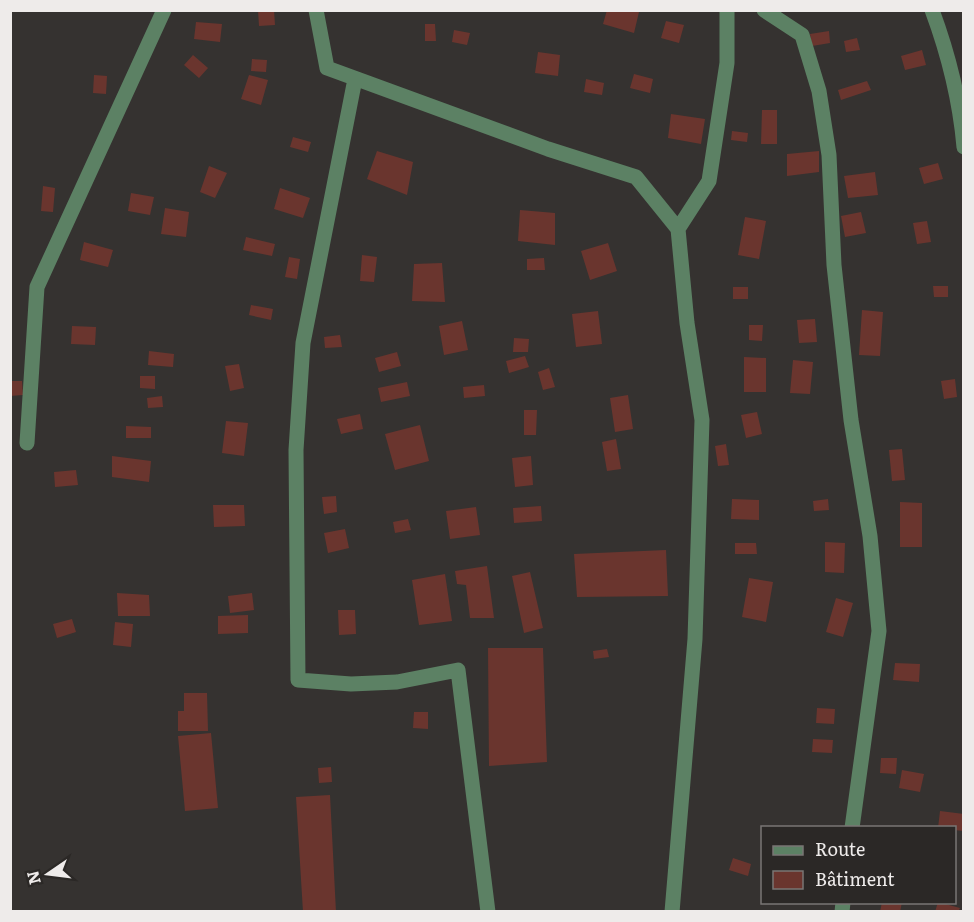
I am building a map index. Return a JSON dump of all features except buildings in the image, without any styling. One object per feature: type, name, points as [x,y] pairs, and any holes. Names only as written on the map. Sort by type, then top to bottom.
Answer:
[{"type":"street","points":[[27,443],[37,287],[164,10]]},
{"type":"street","points":[[316,10],[327,68],[548,149],[636,177],[678,229],[687,324],[702,420],[695,639],[672,912]]},
{"type":"street","points":[[678,229],[709,181],[726,63],[727,10]]},
{"type":"street","points":[[764,10],[802,35],[819,91],[829,155],[834,265],[851,420],[870,536],[879,631],[852,826]]},
{"type":"street","points":[[932,10],[945,54],[963,147]]},
{"type":"street","points":[[355,79],[303,343],[296,450],[298,680],[351,684],[397,682],[459,670],[488,912]]}]
